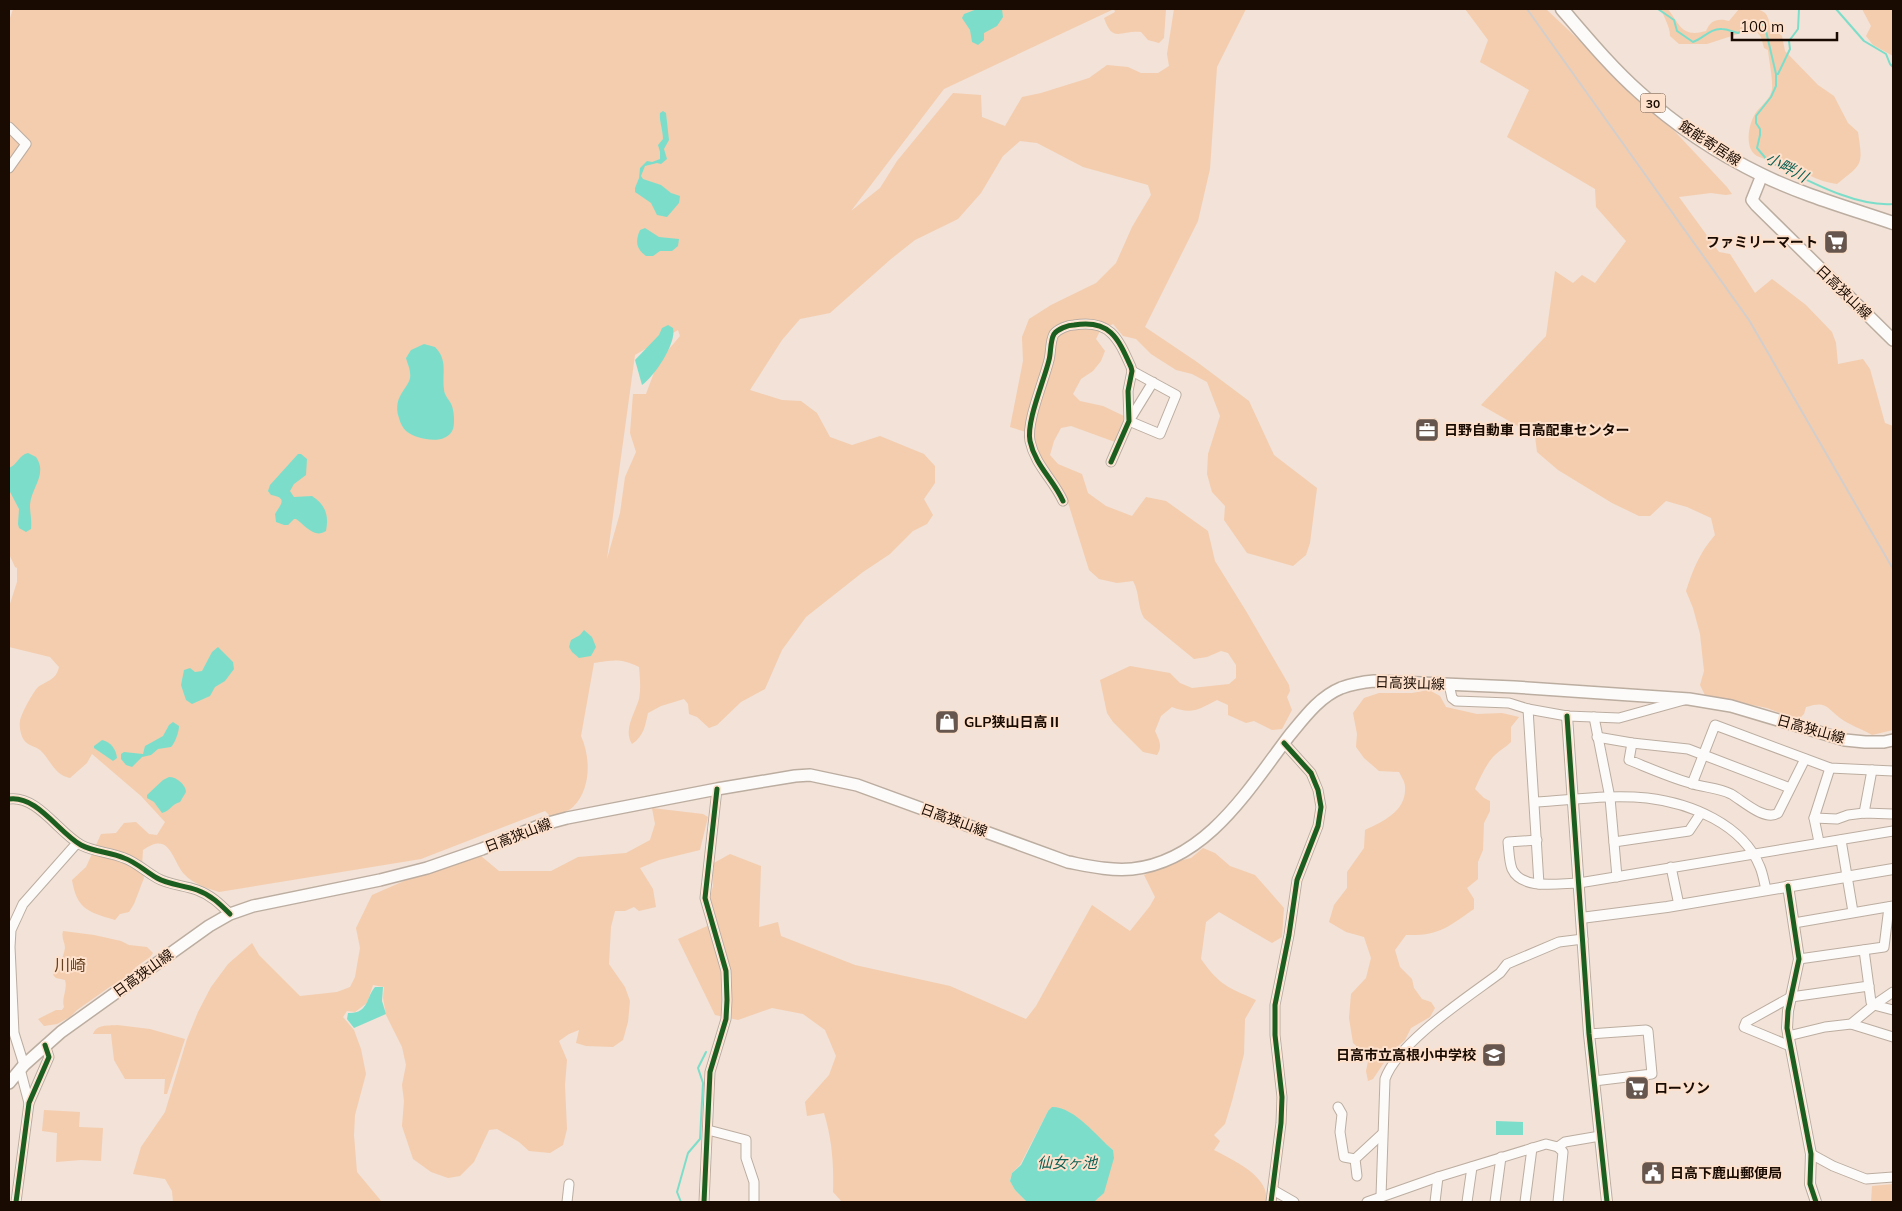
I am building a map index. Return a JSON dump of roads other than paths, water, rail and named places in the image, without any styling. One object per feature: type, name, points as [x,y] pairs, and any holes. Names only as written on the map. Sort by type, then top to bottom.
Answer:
[{"type":"main road","name":"飯能寄居線","points":[[1562,9],[1598,50],[1640,93],[1720,152],[1762,175],[1826,201],[1893,223]]},
{"type":"main road","name":"日高狭山線","points":[[1762,175],[1752,200],[1893,340]]},
{"type":"main road","name":"日高狭山線","points":[[9,1084],[22,1067],[45,1045],[185,942],[230,914],[253,906],[380,880],[427,868],[482,849],[540,825],[717,789],[795,776],[810,775],[830,778],[857,784],[1068,862],[1097,868],[1131,869],[1145,867],[1166,860],[1200,841],[1234,808],[1306,714],[1321,700],[1340,688],[1374,681],[1689,699],[1731,706],[1845,740],[1884,742],[1893,740]]},
{"type":"street","points":[[9,127],[26,144],[9,168]]},
{"type":"street","points":[[1062,500],[1057,488],[1040,467],[1029,439],[1032,419],[1054,335],[1060,330],[1070,325],[1084,323],[1100,325],[1115,335],[1132,371],[1128,395],[1129,421]]},
{"type":"street","points":[[1129,421],[1160,434],[1176,395],[1132,371]]},
{"type":"street","points":[[1111,462],[1129,421],[1153,382]]},
{"type":"street","points":[[1128,395],[1142,402]]},
{"type":"street","points":[[1448,684],[1452,698],[1456,701],[1509,704],[1567,716],[1594,718],[1619,718],[1689,699]]},
{"type":"street","points":[[1528,709],[1539,884]]},
{"type":"street","points":[[1567,716],[1589,1034],[1608,1202]]},
{"type":"street","points":[[1594,718],[1610,798],[1617,877]]},
{"type":"street","points":[[1692,784],[1715,726],[1830,768],[1893,771]]},
{"type":"street","points":[[1597,737],[1688,749],[1790,788]]},
{"type":"street","points":[[1271,1202],[1280,1136],[1282,1097],[1275,1035],[1275,1005],[1289,935],[1296,880],[1318,826],[1321,807],[1318,790],[1311,773],[1297,755],[1284,743]]},
{"type":"street","points":[[1632,743],[1629,760],[1692,784],[1713,787],[1730,794],[1757,811],[1772,816],[1778,813],[1805,759]]},
{"type":"street","points":[[1819,842],[1814,818],[1830,768]]},
{"type":"street","points":[[1864,814],[1872,770]]},
{"type":"street","points":[[704,1202],[710,1072],[726,1019],[727,1000],[726,971],[705,898],[717,789]]},
{"type":"street","points":[[9,799],[16,798],[32,804],[77,843],[125,858],[167,882],[207,894],[230,914]]},
{"type":"street","points":[[1535,802],[1646,798],[1677,804],[1701,813],[1734,831],[1760,867],[1766,889]]},
{"type":"street","points":[[1614,842],[1689,831],[1701,813]]},
{"type":"street","points":[[1814,818],[1893,814]]},
{"type":"street","points":[[1537,840],[1508,842],[1513,872],[1520,879],[1539,884],[1579,883],[1893,831]]},
{"type":"street","points":[[1841,840],[1853,912]]},
{"type":"street","points":[[29,1103],[14,1033],[11,984],[11,930],[22,904],[77,843]]},
{"type":"street","points":[[1671,867],[1679,905]]},
{"type":"street","points":[[1581,918],[1679,905],[1893,869]]},
{"type":"street","points":[[1788,886],[1799,959],[1787,1021],[1810,1154],[1810,1184],[1816,1202]]},
{"type":"street","points":[[1794,923],[1891,906],[1884,947],[1799,959]]},
{"type":"street","points":[[1386,1198],[1382,1134],[1385,1079],[1389,1068],[1409,1045],[1442,1016],[1500,973],[1507,964],[1559,942],[1583,939]]},
{"type":"street","points":[[1864,950],[1871,1002],[1874,1005],[1893,1010]]},
{"type":"street","points":[[1869,986],[1791,996],[1746,1022],[1744,1027],[1789,1041],[1825,1027],[1851,1024],[1893,1037]]},
{"type":"street","points":[[1851,1024],[1893,992]]},
{"type":"street","points":[[1589,1034],[1646,1030],[1649,1039],[1652,1074],[1594,1081]]},
{"type":"street","points":[[16,1202],[29,1103],[50,1057],[45,1045]]},
{"type":"street","points":[[1338,1107],[1342,1114],[1340,1132],[1344,1157],[1354,1159]]},
{"type":"street","points":[[708,1130],[746,1137],[746,1158],[754,1182],[754,1202]]},
{"type":"street","points":[[1354,1159],[1382,1134]]},
{"type":"street","points":[[1558,1147],[1565,1142],[1600,1136]]},
{"type":"street","points":[[1367,1202],[1386,1198],[1438,1177],[1546,1144],[1558,1147],[1564,1152],[1558,1202]]},
{"type":"street","points":[[1525,1202],[1532,1148]]},
{"type":"street","points":[[1810,1154],[1832,1166],[1866,1179],[1893,1177]]},
{"type":"street","points":[[1495,1202],[1501,1157]]},
{"type":"street","points":[[1354,1159],[1357,1176]]},
{"type":"street","points":[[1467,1202],[1472,1167]]},
{"type":"street","points":[[1435,1202],[1438,1177]]},
{"type":"street","points":[[567,1202],[569,1184]]},
{"type":"street","points":[[1273,1190],[1294,1202]]},
{"type":"water","points":[[977,9],[1002,9],[1003,17],[997,26],[984,33],[984,40],[978,45],[972,42],[970,30],[962,18],[964,14]]},
{"type":"water","points":[[663,111],[666,113],[669,140],[664,149],[667,159],[661,164],[645,166],[641,176],[643,179],[661,185],[671,193],[680,196],[679,203],[667,217],[657,215],[651,203],[635,192],[640,168],[647,161],[652,162],[660,159],[658,145],[663,139],[660,113]]},
{"type":"water","points":[[645,228],[659,237],[679,239],[678,246],[672,251],[660,251],[653,256],[646,256],[638,248],[637,241],[640,230]]},
{"type":"water","points":[[668,325],[673,328],[672,342],[664,359],[642,385],[635,360],[659,335],[662,328]]},
{"type":"water","points":[[424,344],[435,347],[442,357],[444,391],[451,404],[454,421],[453,429],[445,438],[431,440],[411,434],[406,431],[400,422],[397,410],[400,397],[410,378],[410,369],[406,358],[411,350]]},
{"type":"water","points":[[28,453],[36,457],[39,463],[40,475],[30,505],[31,529],[26,532],[19,528],[19,509],[9,490],[9,468]]},
{"type":"water","points":[[298,454],[307,459],[306,475],[294,484],[290,491],[294,497],[312,496],[321,503],[327,516],[326,531],[322,533],[306,528],[296,519],[288,525],[276,522],[275,514],[282,502],[280,498],[271,495],[268,491],[270,485]]},
{"type":"water","points":[[584,630],[592,637],[596,647],[591,656],[579,658],[569,647],[571,640],[580,635]]},
{"type":"water","points":[[218,647],[233,662],[234,669],[225,681],[215,687],[210,696],[192,704],[186,700],[181,685],[184,670],[190,668],[195,672],[202,671],[212,652]]},
{"type":"water","points":[[173,722],[179,728],[171,747],[158,749],[151,755],[142,757],[132,767],[126,765],[121,759],[121,754],[124,752],[143,754],[145,746],[163,736],[169,725]]},
{"type":"water","points":[[102,740],[108,742],[114,749],[117,758],[113,761],[94,748]]},
{"type":"water","points":[[169,777],[175,778],[180,782],[186,792],[180,802],[162,813],[154,802],[147,798],[147,795]]},
{"type":"water","points":[[375,987],[383,987],[382,1001],[386,1014],[354,1028],[347,1019],[348,1013],[360,1011]]},
{"type":"water","name":"仙女ヶ池","points":[[1052,1107],[1061,1108],[1077,1117],[1113,1150],[1114,1158],[1104,1193],[1095,1201],[1027,1202],[1015,1190],[1010,1181],[1012,1173],[1021,1165],[1048,1111]]},
{"type":"water","points":[[1496,1121],[1523,1122],[1523,1135],[1496,1135]]},
{"type":"waterway","name":"小畔川","points":[[1658,9],[1674,20],[1677,31],[1693,42],[1718,29],[1726,29],[1738,33],[1753,25],[1763,24],[1776,74],[1776,86],[1771,97],[1756,116],[1756,123],[1760,129],[1757,148],[1768,161],[1829,190],[1862,201],[1893,204]]},
{"type":"waterway","points":[[1776,74],[1778,74],[1790,49],[1789,41],[1798,29],[1799,9]]},
{"type":"waterway","points":[[1836,9],[1864,41],[1886,54],[1893,67]]},
{"type":"waterway","points":[[681,1202],[677,1192],[688,1153],[700,1139],[703,1083],[698,1068],[706,1052]]},
{"type":"railway","points":[[1527,9],[1749,320],[1893,569]]},
{"type":"place","name":"ファミリーマート","points":[[1836,242]]},
{"type":"place","name":"日野自動車 日高配車センター","points":[[1427,430]]},
{"type":"place","name":"GLP狭山日高Ⅱ","points":[[947,722]]},
{"type":"place","name":"日高市立高根小中学校","points":[[1494,1055]]},
{"type":"place","name":"ローソン","points":[[1637,1088]]},
{"type":"place","name":"日高下鹿山郵便局","points":[[1653,1173]]},
{"type":"district","name":"川崎","points":[[70,965]]}]
